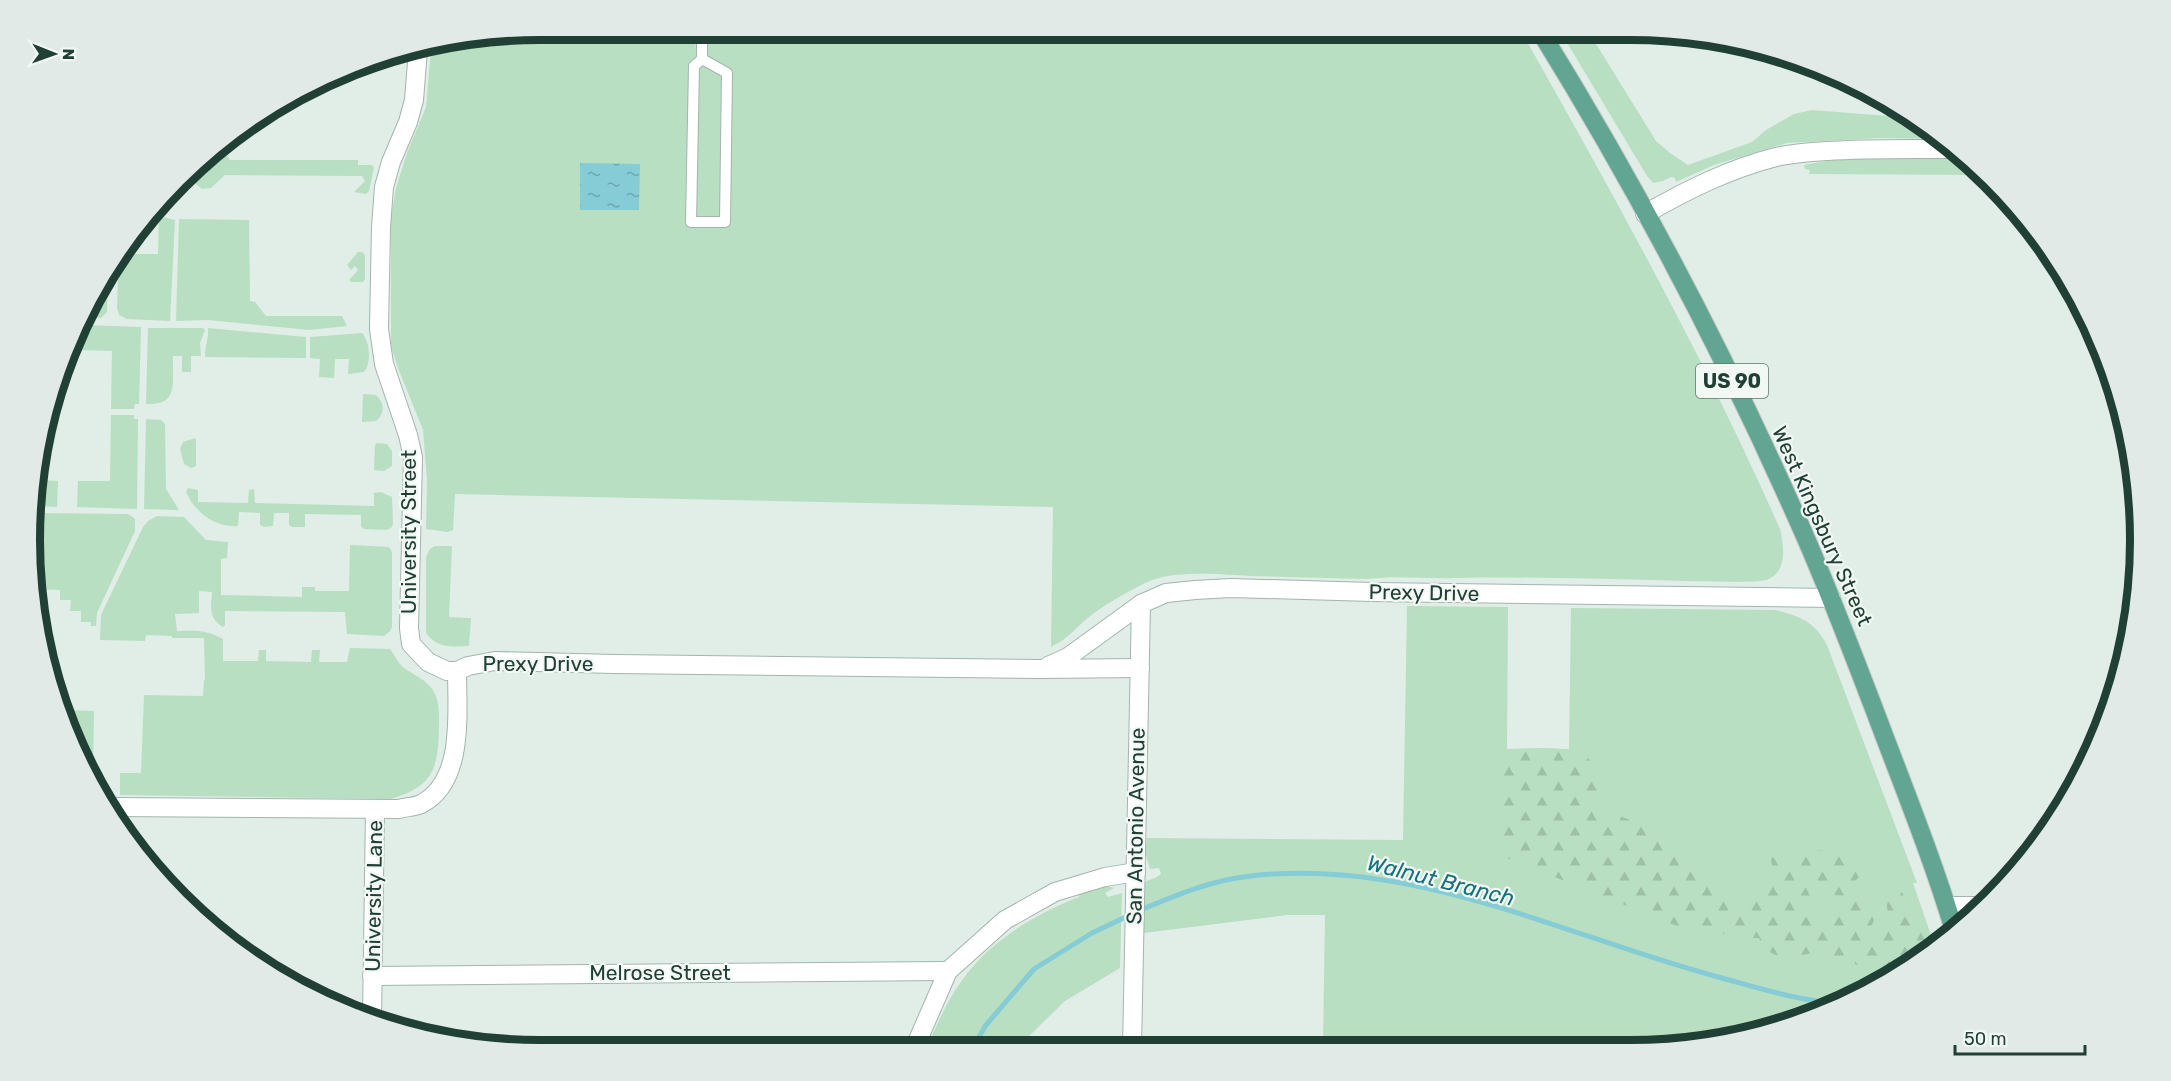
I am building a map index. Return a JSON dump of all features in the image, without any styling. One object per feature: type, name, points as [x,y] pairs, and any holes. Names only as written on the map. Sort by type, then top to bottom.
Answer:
[{"type":"main road","name":"West Kingsbury Street","points":[[1545,40],[1645,214],[1727,369],[1804,533],[1911,807],[1952,923]]},
{"type":"street","name":"University Street","points":[[417,56],[414,100],[384,186],[379,335],[384,364],[413,457],[409,628],[411,644],[428,662],[447,671],[457,671]]},
{"type":"street","points":[[1645,214],[1688,190],[1722,175],[1778,157],[1809,152],[1941,149]]},
{"type":"street","name":"Prexy Drive","points":[[1039,669],[1068,657],[1141,604],[1166,593],[1231,588],[1831,598]]},
{"type":"street","name":"San Antonio Avenue","points":[[1132,1040],[1141,604]]},
{"type":"street","name":"Prexy Drive","points":[[118,807],[399,809],[421,804],[437,792],[448,772],[456,748],[457,671],[468,666],[495,661],[1039,669],[1140,668]]},
{"type":"street","name":"University Lane","points":[[372,1011],[375,808]]},
{"type":"street","points":[[918,1040],[948,971],[1005,920],[1040,898],[1076,884],[1136,872]]},
{"type":"street","points":[[1947,906],[1971,906]]},
{"type":"street","name":"Melrose Street","points":[[372,976],[948,971]]},
{"type":"lane","points":[[702,40],[702,59],[694,66],[692,222],[725,222],[728,73],[702,59]]},
{"type":"green space","points":[[540,40],[695,40],[696,51],[703,51],[705,40],[1526,40],[1689,339],[1751,465],[1780,529],[1783,543],[1781,565],[1773,576],[1766,580],[1742,582],[1526,578],[1368,579],[1184,574],[1145,583],[1090,616],[1051,647],[1053,507],[455,494],[453,530],[448,532],[426,529],[427,480],[423,430],[391,346],[391,217],[396,188],[407,153],[426,107],[431,53],[475,45]]},
{"type":"green space","points":[[1565,40],[1594,40],[1656,141],[1688,165],[1752,142],[1766,130],[1794,114],[1812,110],[1895,117],[1928,139],[1880,138],[1787,143],[1714,165],[1676,182],[1675,178],[1671,177],[1653,183]]},
{"type":"green space","points":[[226,152],[230,160],[358,160],[358,165],[372,165],[374,168],[369,191],[366,194],[354,192],[365,181],[362,176],[225,175],[211,188],[202,189],[196,184],[196,179]]},
{"type":"green space","points":[[1950,157],[1971,175],[1809,174],[1810,170],[1805,169],[1804,165],[1837,159]]},
{"type":"green space","points":[[160,216],[175,220],[170,321],[127,319],[119,315],[117,308],[118,273],[131,254],[158,254],[159,218]]},
{"type":"green space","points":[[179,219],[249,220],[250,301],[255,302],[266,316],[342,316],[347,326],[309,330],[208,320],[176,321]]},
{"type":"green space","points":[[358,252],[365,255],[365,279],[363,282],[351,282],[349,280],[358,270],[355,266],[351,270],[347,265]]},
{"type":"green space","points":[[108,289],[107,312],[101,318],[93,318]]},
{"type":"green space","points":[[89,325],[141,327],[139,404],[135,404],[134,409],[111,409],[112,351],[82,350],[82,341]]},
{"type":"green space","points":[[148,328],[203,328],[205,330],[200,343],[201,356],[191,356],[191,372],[182,372],[182,356],[173,356],[172,390],[164,401],[157,404],[146,404]]},
{"type":"green space","points":[[208,328],[306,337],[306,358],[205,357]]},
{"type":"green space","points":[[362,333],[369,352],[367,368],[364,372],[348,374],[349,359],[335,359],[334,378],[319,377],[320,359],[310,358],[310,337]]},
{"type":"green space","points":[[363,394],[376,395],[381,401],[382,412],[376,421],[362,422]]},
{"type":"green space","points":[[111,415],[134,415],[134,419],[138,419],[137,509],[77,507],[78,481],[110,481]]},
{"type":"green space","points":[[146,419],[161,420],[165,424],[166,489],[179,510],[144,509]]},
{"type":"green space","points":[[195,438],[196,466],[191,468],[184,464],[180,449],[183,442]]},
{"type":"green space","points":[[377,443],[387,444],[392,451],[392,466],[384,471],[374,470]]},
{"type":"green space","points":[[45,480],[58,481],[57,507],[42,506]]},
{"type":"green space","points":[[188,488],[198,490],[198,502],[248,503],[249,490],[254,489],[255,503],[374,506],[374,493],[381,492],[392,497],[393,523],[392,527],[387,530],[364,529],[361,526],[361,515],[305,514],[305,527],[292,527],[289,525],[289,513],[274,513],[273,526],[264,527],[260,525],[260,513],[239,512],[238,526],[230,526],[214,521],[200,512],[186,492]]},
{"type":"green space","points":[[42,513],[128,514],[135,519],[135,531],[97,613],[96,626],[91,626],[91,622],[81,622],[81,611],[70,611],[71,600],[60,600],[60,590],[43,589],[40,540]]},
{"type":"green space","points":[[157,516],[184,517],[206,540],[228,542],[227,558],[221,559],[221,595],[302,597],[302,587],[315,587],[315,591],[349,591],[350,545],[389,547],[392,552],[392,627],[384,636],[347,634],[345,612],[225,611],[223,627],[213,616],[212,592],[199,591],[199,613],[175,614],[177,631],[205,632],[223,639],[223,661],[258,661],[259,650],[266,650],[266,661],[311,662],[312,650],[320,650],[319,662],[347,662],[350,648],[390,649],[404,668],[430,686],[437,699],[439,717],[437,754],[435,765],[425,782],[405,794],[390,799],[120,795],[120,773],[141,773],[144,695],[203,696],[204,638],[146,635],[145,641],[100,640],[101,615],[143,527]]},
{"type":"green space","points":[[435,546],[452,546],[449,617],[471,618],[469,646],[440,644],[426,633],[426,557],[430,549]]},
{"type":"green space","points":[[1407,606],[1508,607],[1507,749],[1569,749],[1571,608],[1775,610],[1812,625],[1827,645],[1917,883],[1913,883],[1932,939],[1880,974],[1852,989],[1791,1014],[1728,1031],[1696,1036],[1630,1040],[1323,1040],[1325,915],[1287,915],[1144,933],[1144,882],[1161,874],[1159,868],[1150,869],[1145,852],[1147,838],[1403,840]]},
{"type":"green space","points":[[71,710],[94,711],[93,764]]},
{"type":"green space","points":[[1506,749],[1559,749],[1585,756],[1593,763],[1597,774],[1596,806],[1649,828],[1680,862],[1711,887],[1714,897],[1725,900],[1736,911],[1745,913],[1760,892],[1767,891],[1770,878],[1778,873],[1772,865],[1770,855],[1777,850],[1786,851],[1794,857],[1811,850],[1838,854],[1860,867],[1861,875],[1854,882],[1846,880],[1841,883],[1847,893],[1843,896],[1832,894],[1803,875],[1800,880],[1823,921],[1831,920],[1830,914],[1834,909],[1842,911],[1858,899],[1863,899],[1871,903],[1875,910],[1875,917],[1870,927],[1875,930],[1883,929],[1888,913],[1882,888],[1890,881],[1901,890],[1926,943],[1885,971],[1872,970],[1845,959],[1826,962],[1815,953],[1775,955],[1763,946],[1759,938],[1745,938],[1736,933],[1729,935],[1712,930],[1697,934],[1497,854],[1497,764]]},
{"type":"green space","points":[[98,772],[103,773],[103,783]]},
{"type":"green space","points":[[1112,882],[1107,886],[1114,888],[1105,893],[1108,897],[1122,893],[1120,968],[1065,1001],[1025,1040],[930,1040],[952,995],[974,965],[1015,930],[1047,911],[1079,897],[1079,889]]},
{"type":"water","points":[[580,163],[640,164],[639,210],[580,210]]},
{"type":"waterway","name":"Walnut Branch","points":[[1138,911],[1193,889],[1236,878],[1311,873],[1371,878],[1430,889],[1488,904],[1718,977],[1764,990],[1823,1002]]},
{"type":"waterway","name":"Walnut Branch","points":[[977,1040],[986,1025],[1034,969],[1092,933],[1130,915]]}]
